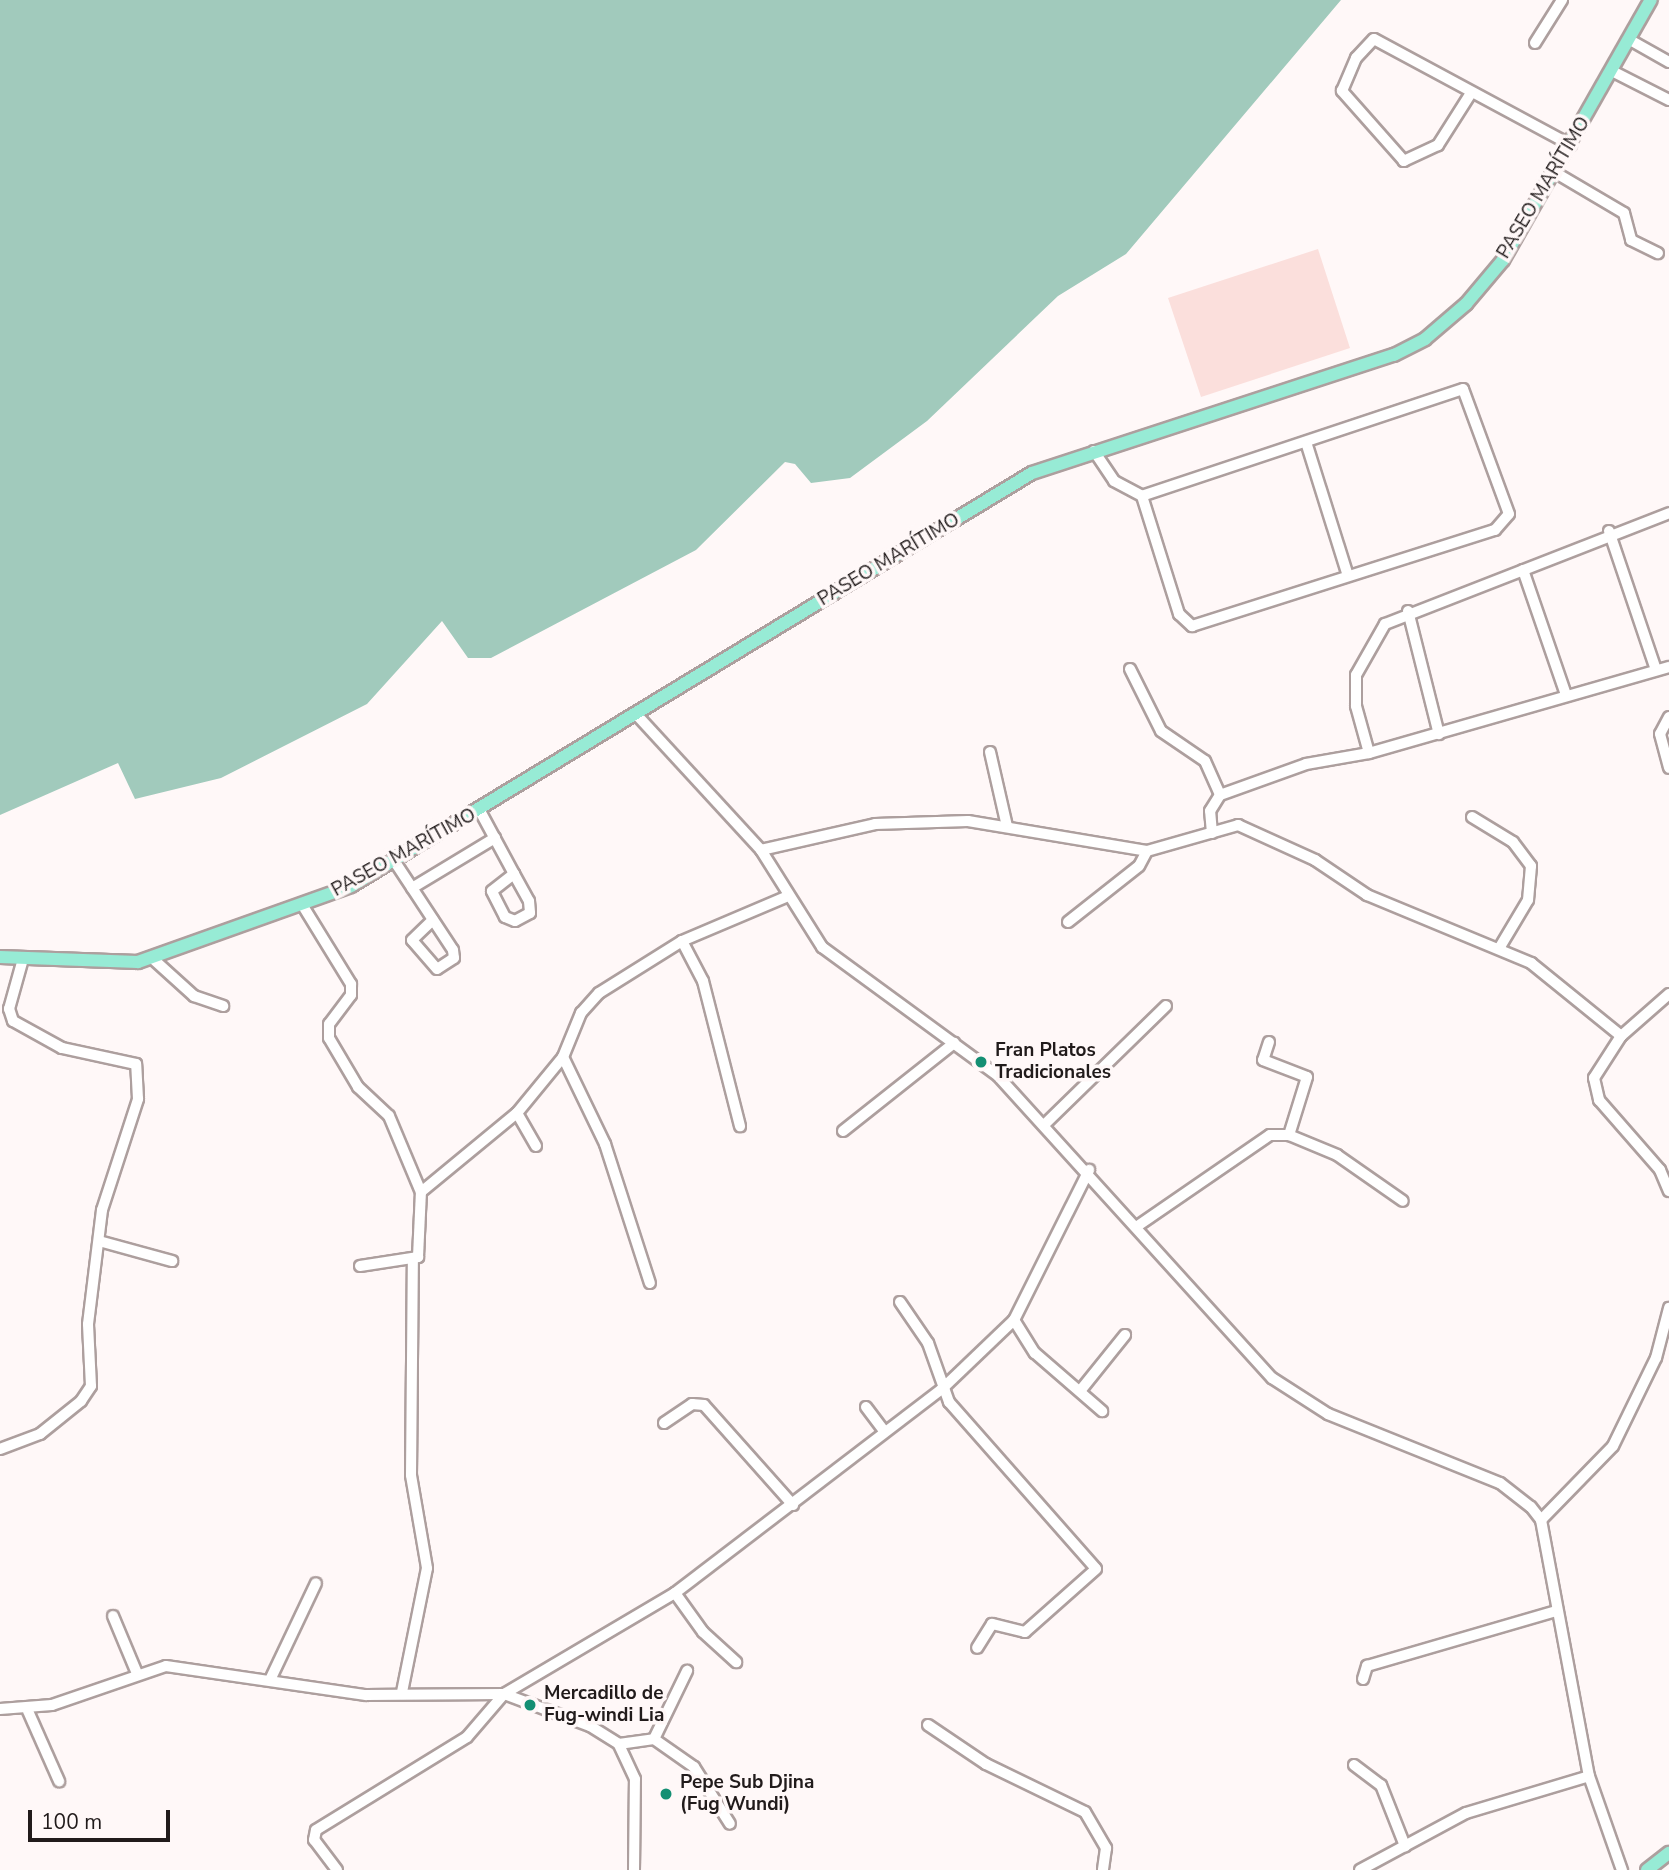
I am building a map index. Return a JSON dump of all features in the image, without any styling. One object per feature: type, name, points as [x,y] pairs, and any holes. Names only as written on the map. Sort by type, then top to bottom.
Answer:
[{"type":"main road","name":"PASEO MARÍTIMO","points":[[0,957],[105,964],[152,958],[303,906],[395,862],[1032,473],[1394,355],[1425,339],[1466,304],[1503,260],[1556,173],[1651,0]]},
{"type":"main road","points":[[1647,1870],[1669,1853]]},
{"type":"street","points":[[1535,43],[1562,0]]},
{"type":"street","points":[[1471,93],[1438,145],[1404,161],[1342,91],[1356,58],[1374,39],[1571,145]]},
{"type":"street","points":[[1629,40],[1669,62]]},
{"type":"street","points":[[1612,71],[1669,100]]},
{"type":"street","points":[[1556,173],[1623,213],[1631,240],[1658,254]]},
{"type":"street","points":[[1094,451],[1114,481],[1142,496],[1179,614],[1192,626],[1495,530],[1506,523],[1508,505],[1463,389],[1142,496]]},
{"type":"street","points":[[1306,442],[1348,576]]},
{"type":"street","points":[[1369,753],[1356,706],[1356,675],[1385,624],[1408,611],[1523,570],[1609,531],[1669,513]]},
{"type":"street","points":[[1609,531],[1655,667]]},
{"type":"street","points":[[1523,570],[1565,692]]},
{"type":"street","points":[[1408,611],[1439,734]]},
{"type":"street","points":[[1212,833],[1210,811],[1220,795],[1306,764],[1369,753],[1439,734],[1565,692],[1655,667],[1669,667]]},
{"type":"street","points":[[1130,669],[1161,731],[1205,761],[1220,795]]},
{"type":"street","points":[[636,714],[761,850],[802,922],[846,968],[954,1043],[1045,1124],[1139,1225],[1255,1363],[1284,1388],[1328,1414],[1500,1483],[1541,1520],[1589,1776],[1622,1870]]},
{"type":"street","points":[[1669,716],[1660,734],[1669,768]]},
{"type":"street","points":[[990,752],[1007,826]]},
{"type":"street","points":[[480,811],[514,874],[531,910],[515,921],[505,917],[492,891],[514,874]]},
{"type":"street","points":[[1472,817],[1513,842],[1531,866],[1528,900],[1500,947]]},
{"type":"street","points":[[761,850],[875,824],[1007,826],[1147,851],[1212,833],[1233,824],[1256,832],[1367,895],[1500,947],[1550,976],[1621,1036]]},
{"type":"street","points":[[412,888],[495,838]]},
{"type":"street","points":[[1068,922],[1139,866],[1147,851]]},
{"type":"street","points":[[395,862],[433,920],[454,955],[437,970],[412,940],[433,920]]},
{"type":"street","points":[[421,1192],[517,1113],[563,1057],[581,1013],[599,993],[682,941],[788,896]]},
{"type":"street","points":[[303,906],[351,984],[351,995],[329,1024],[330,1038],[358,1087],[389,1116],[421,1192],[413,1259],[411,1475],[427,1569],[401,1692]]},
{"type":"street","points":[[682,941],[703,981],[740,1126]]},
{"type":"street","points":[[152,958],[194,996],[223,1006]]},
{"type":"street","points":[[0,1449],[40,1434],[81,1401],[91,1386],[88,1324],[99,1241],[108,1183],[132,1130],[136,1064],[62,1048],[13,1021],[9,1009],[23,959]]},
{"type":"street","points":[[1669,994],[1621,1036],[1594,1078],[1595,1089],[1613,1121],[1665,1170],[1669,1191]]},
{"type":"street","points":[[1045,1124],[1166,1006]]},
{"type":"street","points":[[1269,1042],[1263,1060],[1307,1077],[1289,1135]]},
{"type":"street","points":[[843,1131],[954,1043]]},
{"type":"street","points":[[563,1057],[605,1144],[650,1283]]},
{"type":"street","points":[[517,1113],[536,1146]]},
{"type":"street","points":[[1139,1225],[1259,1139],[1289,1135],[1337,1155],[1404,1201]]},
{"type":"street","points":[[337,1870],[314,1840],[316,1830],[467,1737],[504,1694],[675,1593],[942,1389],[1013,1320],[1089,1170]]},
{"type":"street","points":[[99,1241],[172,1261]]},
{"type":"street","points":[[360,1266],[413,1259]]},
{"type":"street","points":[[900,1302],[928,1343],[942,1389],[1096,1569],[1025,1632],[992,1624],[977,1648]]},
{"type":"street","points":[[1541,1520],[1614,1446],[1656,1358],[1669,1308]]},
{"type":"street","points":[[1013,1320],[1035,1353],[1102,1411]]},
{"type":"street","points":[[1080,1391],[1125,1335]]},
{"type":"street","points":[[664,1423],[692,1404],[704,1405],[793,1505]]},
{"type":"street","points":[[866,1407],[885,1432]]},
{"type":"street","points":[[270,1680],[316,1583]]},
{"type":"street","points":[[675,1593],[703,1632],[736,1662]]},
{"type":"street","points":[[1363,1679],[1367,1666],[1556,1611]]},
{"type":"street","points":[[113,1616],[136,1671]]},
{"type":"street","points":[[0,1709],[27,1711],[136,1671],[166,1666],[366,1695],[401,1692],[504,1694],[590,1726],[619,1744],[635,1779],[634,1870]]},
{"type":"street","points":[[654,1739],[687,1671]]},
{"type":"street","points":[[27,1711],[59,1781]]},
{"type":"street","points":[[928,1725],[986,1765],[1085,1812],[1106,1848],[1103,1870]]},
{"type":"street","points":[[619,1744],[654,1739],[700,1773],[730,1824]]},
{"type":"street","points":[[1354,1765],[1381,1785],[1405,1846]]},
{"type":"street","points":[[1360,1870],[1478,1808],[1589,1776]]},
{"type":"shaded area","points":[[0,0],[1341,0],[1126,254],[1058,296],[927,421],[850,478],[811,483],[795,464],[785,462],[696,550],[491,658],[468,658],[442,621],[367,704],[221,778],[135,799],[118,763],[0,815]]},
{"type":"shaded area","points":[[1318,249],[1350,348],[1201,397],[1168,298]]},
{"type":"place","name":"Fran Platos Tradicionales","points":[[981,1062]]},
{"type":"place","name":"Mercadillo de Fug-windi Lia","points":[[530,1705]]},
{"type":"place","name":"Pepe Sub Djina (Fug Wundi)","points":[[666,1794]]}]
